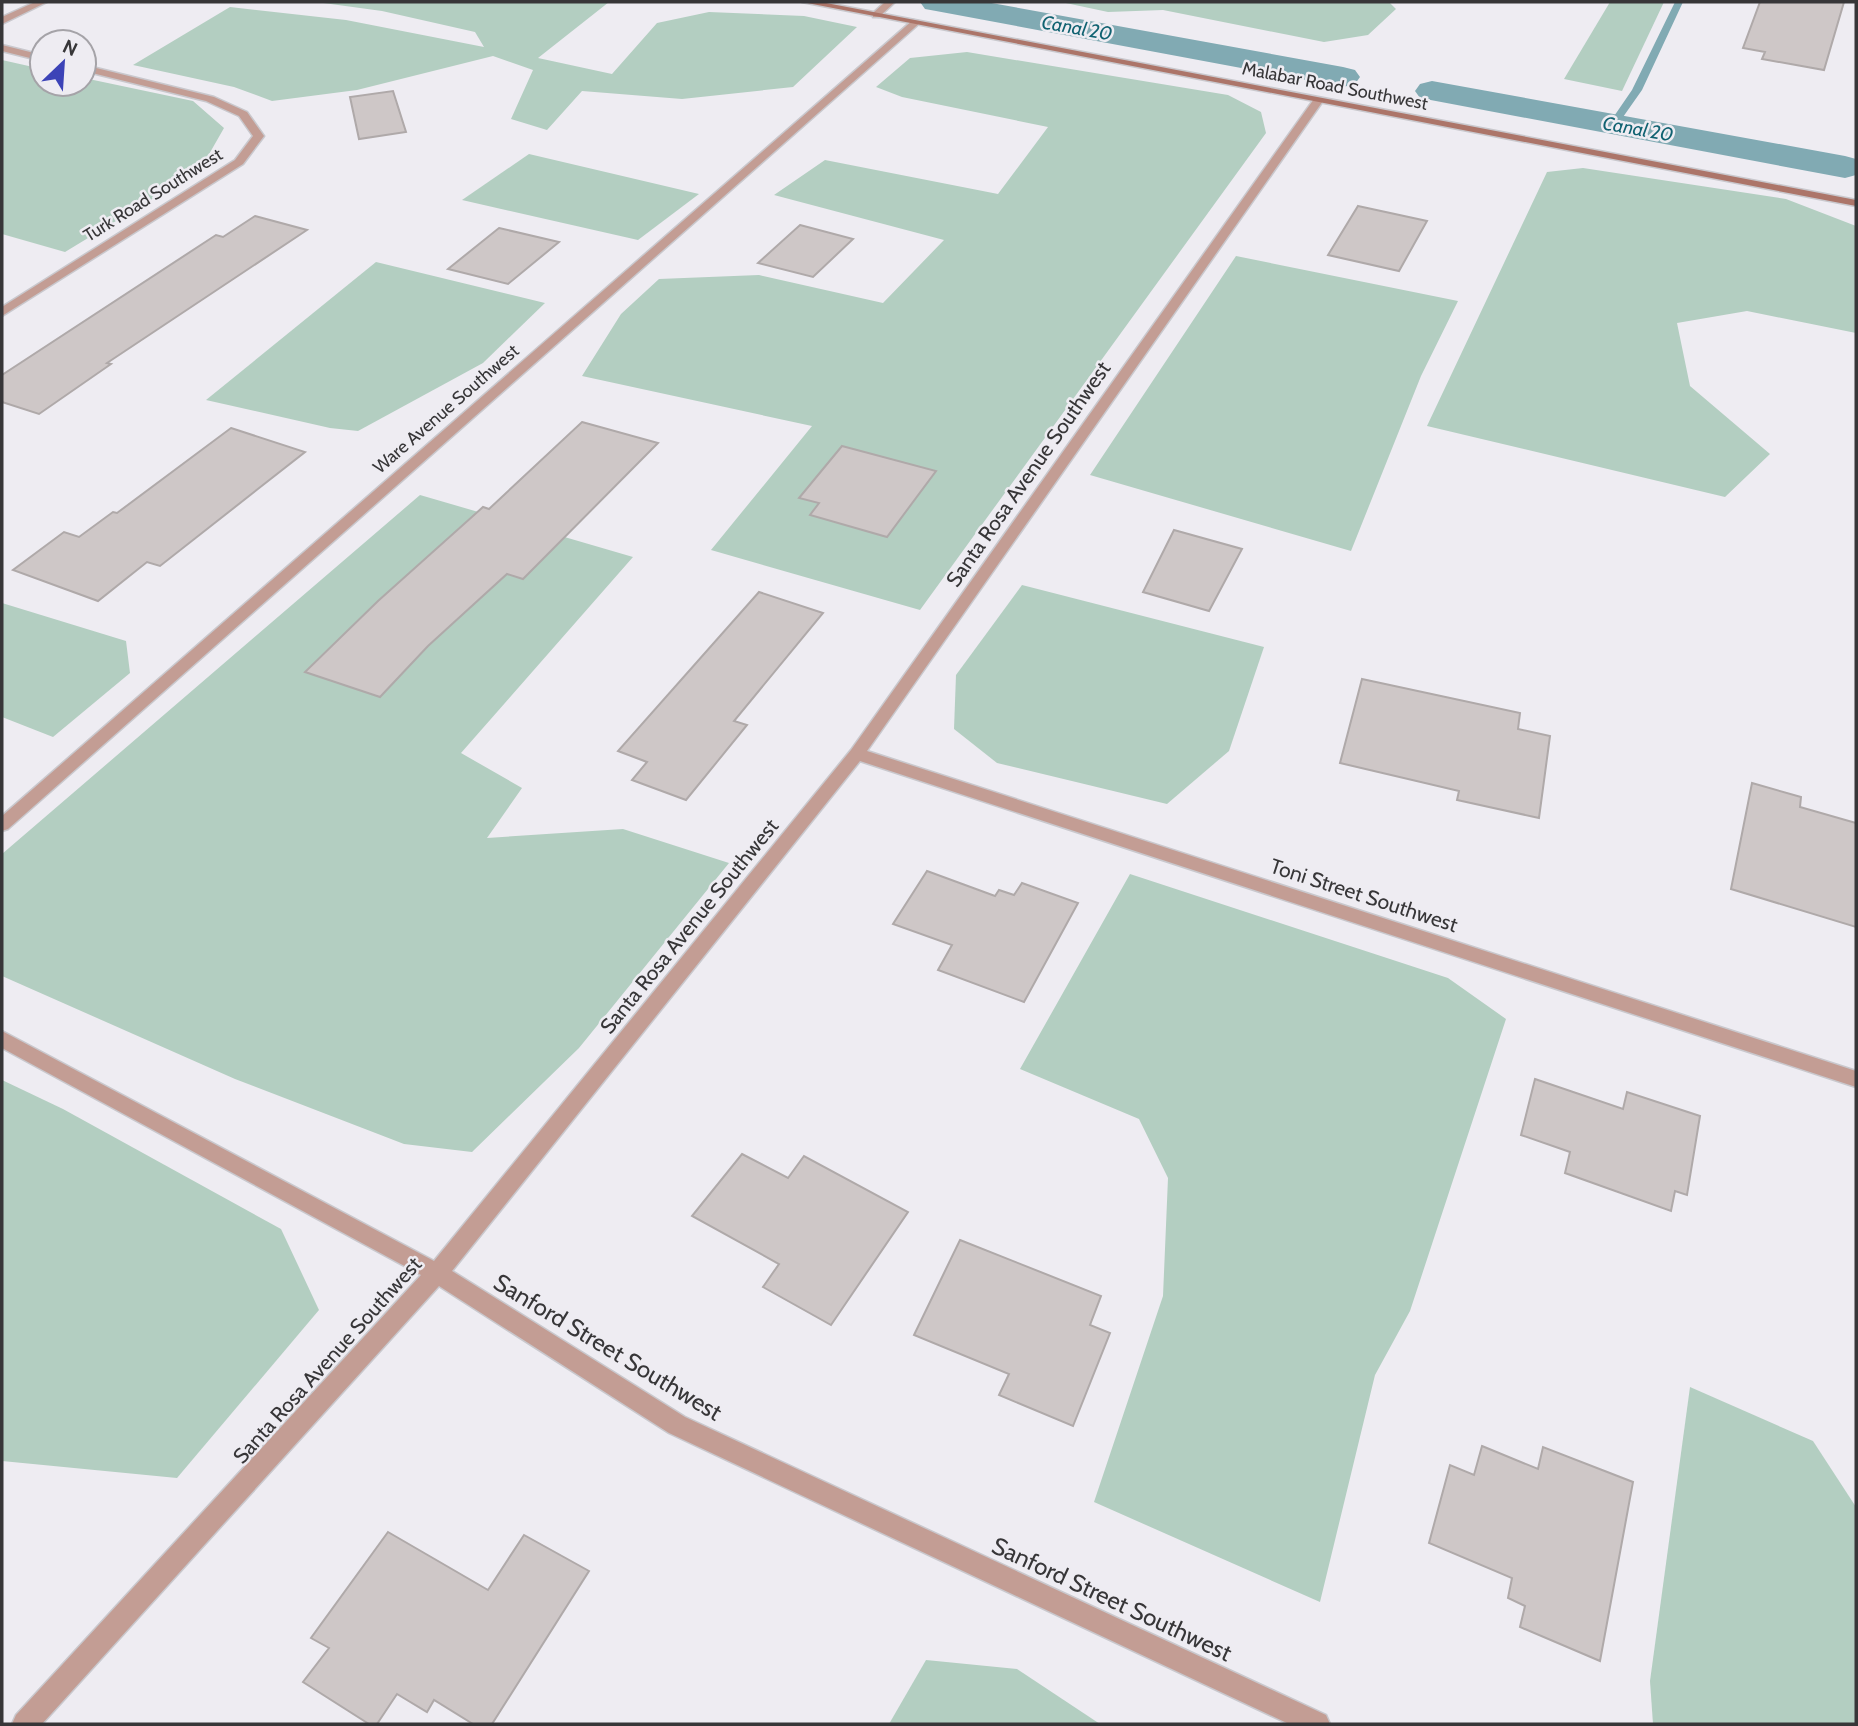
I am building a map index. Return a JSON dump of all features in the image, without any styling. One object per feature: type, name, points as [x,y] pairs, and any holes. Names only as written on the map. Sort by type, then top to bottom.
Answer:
[{"type":"main road","name":"Malabar Road Southwest","points":[[807,2],[1856,203]]},
{"type":"street","points":[[2,21],[42,2]]},
{"type":"street","points":[[876,15],[890,2]]},
{"type":"street","name":"Ware Avenue Southwest","points":[[2,825],[916,22]]},
{"type":"street","points":[[2,48],[28,54]]},
{"type":"street","name":"Turk Road Southwest","points":[[2,312],[239,162],[259,136],[243,114],[210,99],[98,71]]},
{"type":"street","name":"Santa Rosa Avenue Southwest","points":[[25,1724],[438,1273],[857,754],[1318,101]]},
{"type":"street","name":"Toni Street Southwest","points":[[857,754],[1856,1079]]},
{"type":"street","name":"Sanford Street Southwest","points":[[2,1039],[438,1273],[677,1425],[1317,1724]]},
{"type":"green space","points":[[316,2],[609,2],[538,58],[612,74],[657,23],[709,12],[804,16],[857,27],[793,87],[682,99],[582,91],[547,130],[511,119],[533,70],[493,56],[357,90],[272,101],[234,87],[133,65],[230,7],[346,20],[484,47],[475,32],[382,11]]},
{"type":"green space","points":[[1061,2],[1389,2],[1396,9],[1368,35],[1324,42],[1163,10],[1108,12]]},
{"type":"green space","points":[[1610,2],[1664,2],[1622,91],[1564,79]]},
{"type":"green space","points":[[967,52],[1228,95],[1261,112],[1266,133],[920,610],[711,550],[812,426],[582,376],[621,314],[659,279],[759,275],[883,303],[944,240],[774,195],[825,160],[998,194],[1048,127],[902,97],[876,87],[910,58]]},
{"type":"green space","points":[[2,60],[28,66],[28,98],[98,98],[98,81],[193,101],[224,128],[200,170],[65,252],[2,234]]},
{"type":"green space","points":[[529,154],[699,194],[638,240],[462,200]]},
{"type":"green space","points":[[1583,168],[1786,199],[1856,226],[1856,333],[1747,311],[1677,323],[1690,386],[1770,454],[1725,497],[1427,426],[1547,172]]},
{"type":"green space","points":[[1236,256],[1458,301],[1421,376],[1351,551],[1090,475]]},
{"type":"green space","points":[[376,262],[545,303],[483,363],[358,431],[330,428],[206,400]]},
{"type":"green space","points":[[420,495],[633,557],[461,753],[522,788],[487,838],[623,829],[729,863],[579,1048],[472,1152],[404,1144],[235,1079],[2,976],[2,854]]},
{"type":"green space","points":[[1022,585],[1264,647],[1229,751],[1167,804],[997,763],[954,729],[956,675]]},
{"type":"green space","points":[[2,603],[126,641],[130,673],[53,737],[2,717]]},
{"type":"green space","points":[[1130,874],[1448,978],[1506,1019],[1410,1311],[1375,1375],[1320,1602],[1094,1502],[1163,1296],[1168,1178],[1139,1119],[1020,1069]]},
{"type":"green space","points":[[2,1080],[63,1109],[281,1229],[319,1310],[177,1478],[2,1461]]},
{"type":"green space","points":[[1690,1387],[1813,1441],[1856,1507],[1856,1724],[1653,1724],[1650,1681]]},
{"type":"green space","points":[[926,1660],[1017,1669],[1100,1724],[889,1724]]},
{"type":"building","points":[[1760,2],[1844,2],[1824,70],[1762,59],[1765,52],[1743,48]]},
{"type":"building","points":[[393,91],[406,132],[359,139],[350,97]]},
{"type":"building","points":[[1358,206],[1427,221],[1399,271],[1328,255]]},
{"type":"building","points":[[255,216],[307,230],[107,363],[111,364],[39,414],[2,402],[2,375],[216,235],[223,237]]},
{"type":"building","points":[[800,225],[853,239],[813,277],[758,263]]},
{"type":"building","points":[[499,228],[559,242],[508,284],[448,269]]},
{"type":"building","points":[[582,422],[658,443],[523,579],[507,574],[428,646],[380,697],[305,672],[378,601],[483,507],[489,509]]},
{"type":"building","points":[[231,428],[305,452],[160,566],[147,562],[98,601],[13,570],[64,532],[79,537],[113,512],[117,513]]},
{"type":"building","points":[[842,446],[936,471],[887,537],[810,515],[819,503],[799,498]]},
{"type":"building","points":[[1174,530],[1242,549],[1209,611],[1143,592]]},
{"type":"building","points":[[759,592],[823,613],[734,721],[747,725],[686,800],[632,780],[647,762],[618,751]]},
{"type":"building","points":[[1362,679],[1520,713],[1518,729],[1550,736],[1539,818],[1457,800],[1459,791],[1340,763]]},
{"type":"building","points":[[1752,783],[1801,797],[1800,807],[1856,823],[1856,927],[1731,889]]},
{"type":"building","points":[[927,871],[995,896],[999,890],[1014,895],[1022,883],[1078,903],[1024,1002],[938,970],[952,945],[893,924]]},
{"type":"building","points":[[1535,1079],[1623,1109],[1627,1092],[1700,1116],[1687,1195],[1675,1191],[1671,1211],[1565,1173],[1570,1152],[1521,1135]]},
{"type":"building","points":[[742,1154],[788,1178],[804,1156],[908,1212],[831,1325],[763,1287],[779,1264],[692,1216]]},
{"type":"building","points":[[960,1240],[1101,1296],[1090,1325],[1110,1333],[1073,1426],[999,1395],[1009,1374],[914,1335]]},
{"type":"building","points":[[1482,1446],[1538,1469],[1543,1447],[1633,1482],[1600,1661],[1520,1627],[1525,1606],[1508,1598],[1512,1578],[1429,1543],[1450,1465],[1474,1475]]},
{"type":"building","points":[[388,1532],[488,1590],[524,1535],[589,1571],[492,1724],[473,1724],[434,1700],[427,1712],[397,1694],[377,1724],[369,1724],[303,1682],[329,1648],[311,1638]]},
{"type":"waterway","name":"Canal 20","points":[[936,2],[1343,77]]},
{"type":"waterway","points":[[1613,125],[1637,90],[1679,2]]},
{"type":"waterway","name":"Canal 20","points":[[1432,91],[1845,167]]}]
